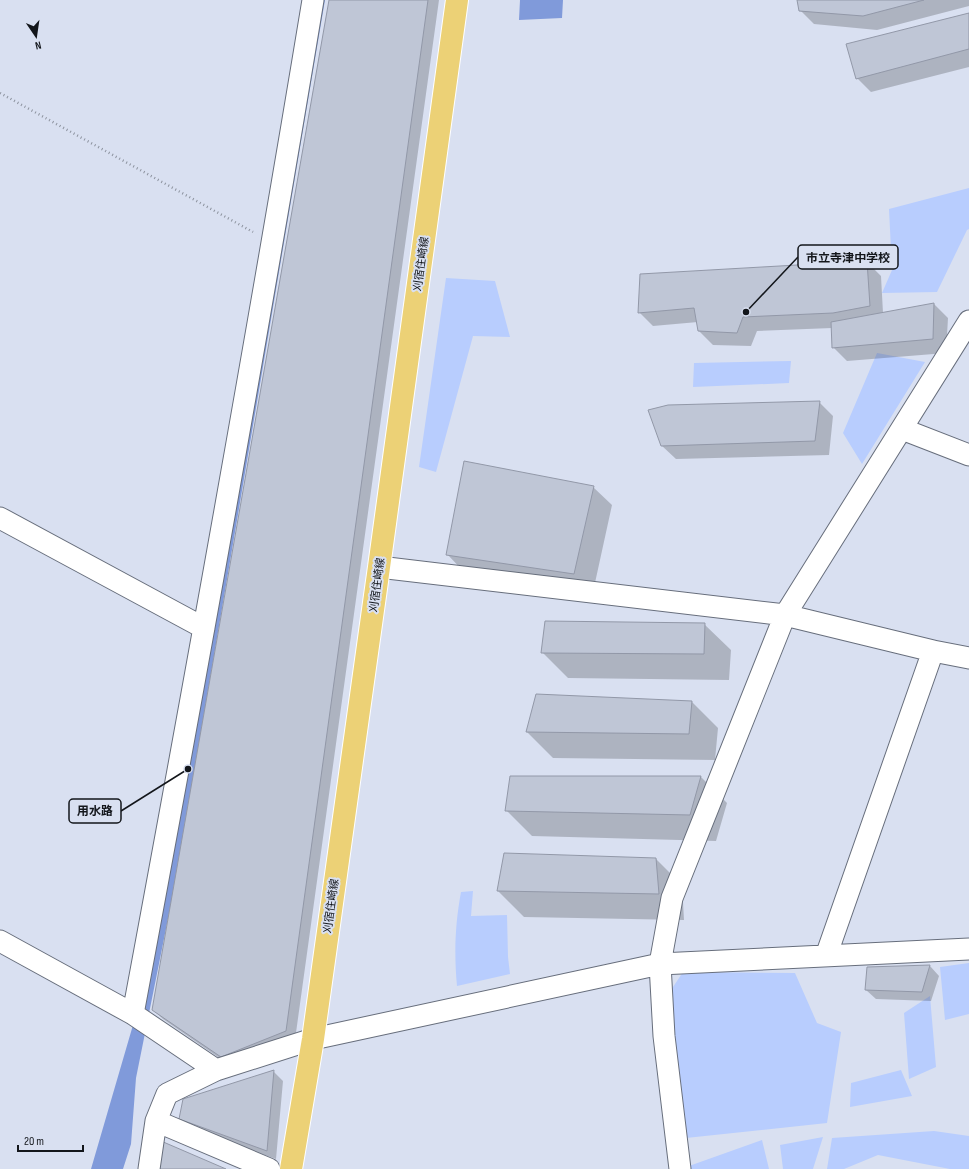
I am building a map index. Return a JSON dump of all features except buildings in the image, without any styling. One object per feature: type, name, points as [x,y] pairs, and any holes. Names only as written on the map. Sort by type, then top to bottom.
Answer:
[{"type":"main road","name":"刈宿住崎線","points":[[291,1169],[313,1039],[457,0]]},
{"type":"street","points":[[133,1014],[273,243],[313,0]]},
{"type":"street","points":[[680,1169],[664,1036],[660,964],[672,898],[785,616],[969,321]]},
{"type":"street","points":[[902,429],[969,456]]},
{"type":"street","points":[[0,518],[204,628]]},
{"type":"street","points":[[379,567],[785,616],[969,658]]},
{"type":"street","points":[[826,956],[933,651]]},
{"type":"street","points":[[0,941],[133,1014],[216,1070]]},
{"type":"street","points":[[149,1169],[156,1120],[167,1094],[216,1070],[313,1039],[660,964],[969,949]]},
{"type":"street","points":[[156,1120],[269,1169]]},
{"type":"path","points":[[0,93],[273,243]]},
{"type":"shaded area","points":[[317,0],[325,0],[174,889],[136,1078],[131,1144],[123,1169],[91,1169],[133,1025]]},
{"type":"shaded area","points":[[520,0],[563,0],[562,18],[519,20]]},
{"type":"shaded area","points":[[969,188],[969,229],[967,230],[937,292],[882,293],[892,270],[889,209]]},
{"type":"shaded area","points":[[446,278],[495,281],[510,337],[473,336],[436,472],[419,467]]},
{"type":"shaded area","points":[[877,353],[925,362],[862,464],[843,433]]},
{"type":"shaded area","points":[[791,361],[789,383],[693,387],[694,363]]},
{"type":"shaded area","points":[[473,891],[471,916],[507,915],[510,974],[457,986],[456,939],[457,916],[461,892]]},
{"type":"shaded area","points":[[969,963],[969,1014],[945,1020],[940,967]]},
{"type":"shaded area","points":[[683,972],[795,973],[817,1023],[841,1032],[827,1123],[686,1138],[669,993]]},
{"type":"shaded area","points":[[930,996],[936,1067],[909,1079],[904,1013]]},
{"type":"shaded area","points":[[901,1070],[912,1096],[850,1107],[851,1083]]},
{"type":"shaded area","points":[[934,1131],[969,1136],[969,1169],[950,1169],[878,1155],[844,1169],[827,1169],[832,1138]]},
{"type":"shaded area","points":[[823,1137],[813,1169],[783,1169],[780,1145]]},
{"type":"shaded area","points":[[762,1140],[769,1169],[690,1169],[689,1166]]},
{"type":"place","name":"市立寺津中学校","points":[[746,312]]},
{"type":"place","name":"用水路","points":[[188,769]]}]
